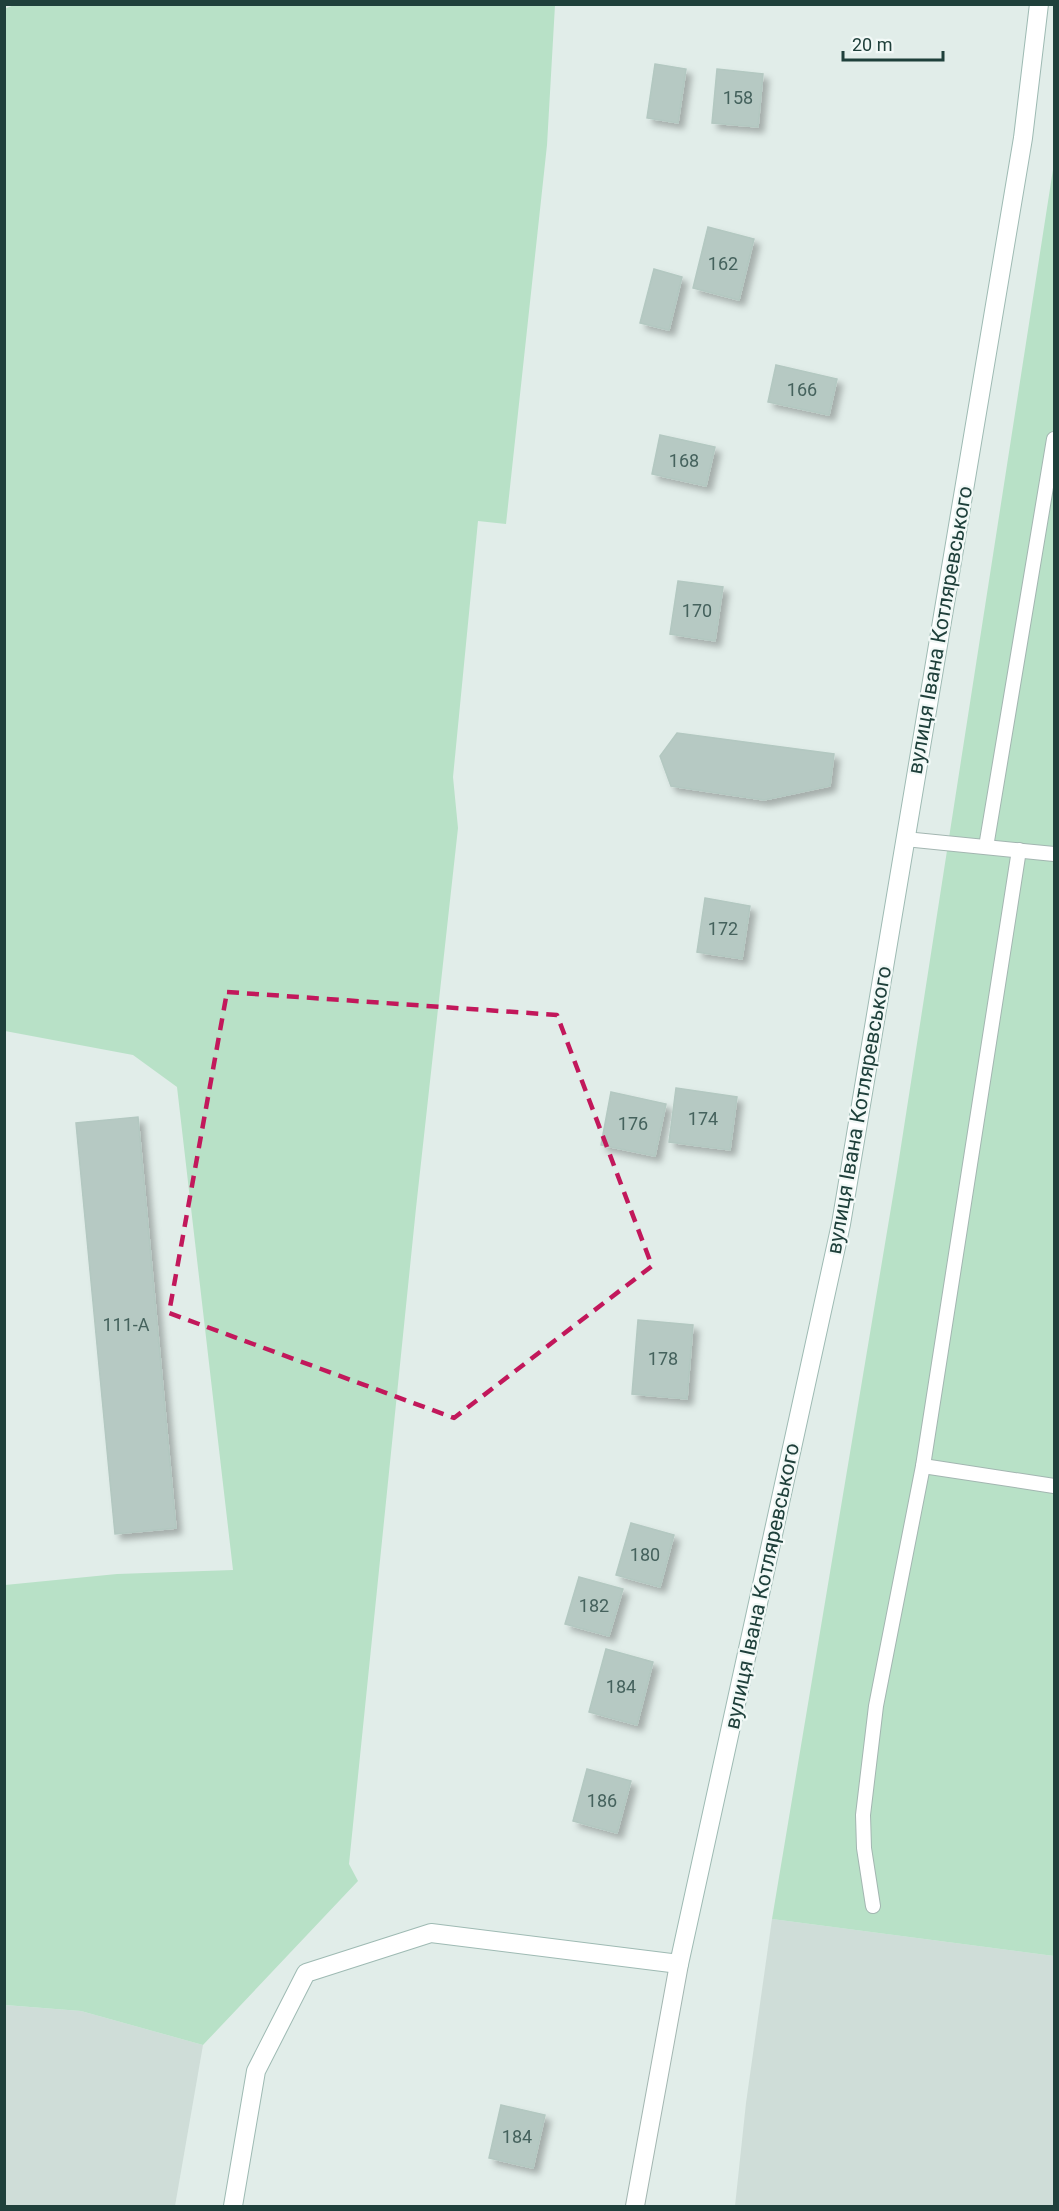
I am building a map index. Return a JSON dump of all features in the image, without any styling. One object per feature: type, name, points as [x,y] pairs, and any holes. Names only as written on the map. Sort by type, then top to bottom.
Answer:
[{"type":"street","name":"вулиця Івана Котляревського","points":[[635,2206],[679,1964],[841,1224],[1023,138],[1038,4]]},
{"type":"street","points":[[233,2206],[256,2071],[306,1973],[431,1933],[679,1964]]},
{"type":"lane","points":[[986,847],[1054,439]]},
{"type":"lane","points":[[905,838],[1054,854]]},
{"type":"lane","points":[[873,1906],[864,1848],[863,1815],[876,1706],[923,1466],[1019,850]]},
{"type":"lane","points":[[923,1466],[1054,1486]]},
{"type":"highlighted area","points":[[227,992],[557,1015],[652,1266],[454,1418],[169,1313]]},
{"type":"shaded area","points":[[772,1919],[1054,1956],[1054,2206],[735,2206],[746,2103]]},
{"type":"shaded area","points":[[4,2005],[81,2011],[203,2045],[175,2206],[5,2206]]},
{"type":"green space","points":[[14,5],[555,5],[547,145],[506,524],[478,521],[453,777],[458,828],[416,1208],[349,1864],[358,1881],[203,2045],[81,2011],[5,2005],[5,1585],[117,1574],[233,1570],[177,1087],[133,1055],[5,1031],[4,9]]},
{"type":"green space","points":[[1054,163],[1054,1956],[772,1919],[897,1172]]},
{"type":"building","points":[[655,64],[686,69],[678,123],[647,118]]},
{"type":"building","points":[[717,69],[763,74],[758,127],[712,123]]},
{"type":"building","points":[[708,227],[754,239],[739,300],[693,288]]},
{"type":"building","points":[[654,269],[682,277],[669,330],[640,323]]},
{"type":"building","points":[[776,365],[837,379],[829,415],[768,402]]},
{"type":"building","points":[[660,435],[715,447],[706,486],[652,474]]},
{"type":"building","points":[[678,581],[723,587],[715,641],[670,634]]},
{"type":"building","points":[[677,733],[834,754],[830,786],[764,800],[671,786],[660,756]]},
{"type":"building","points":[[705,898],[750,906],[742,959],[697,952]]},
{"type":"building","points":[[676,1088],[737,1097],[730,1150],[669,1142]]},
{"type":"building","points":[[611,1092],[666,1104],[655,1156],[601,1145]]},
{"type":"building","points":[[138,1117],[176,1528],[115,1534],[76,1123]]},
{"type":"building","points":[[638,1320],[693,1325],[687,1399],[632,1394]]},
{"type":"building","points":[[631,1523],[674,1535],[660,1587],[616,1575]]},
{"type":"building","points":[[579,1577],[623,1589],[609,1636],[565,1624]]},
{"type":"building","points":[[606,1649],[653,1662],[637,1725],[589,1712]]},
{"type":"building","points":[[587,1769],[631,1781],[617,1833],[573,1821]]},
{"type":"building","points":[[501,2105],[545,2115],[533,2168],[489,2158]]}]
